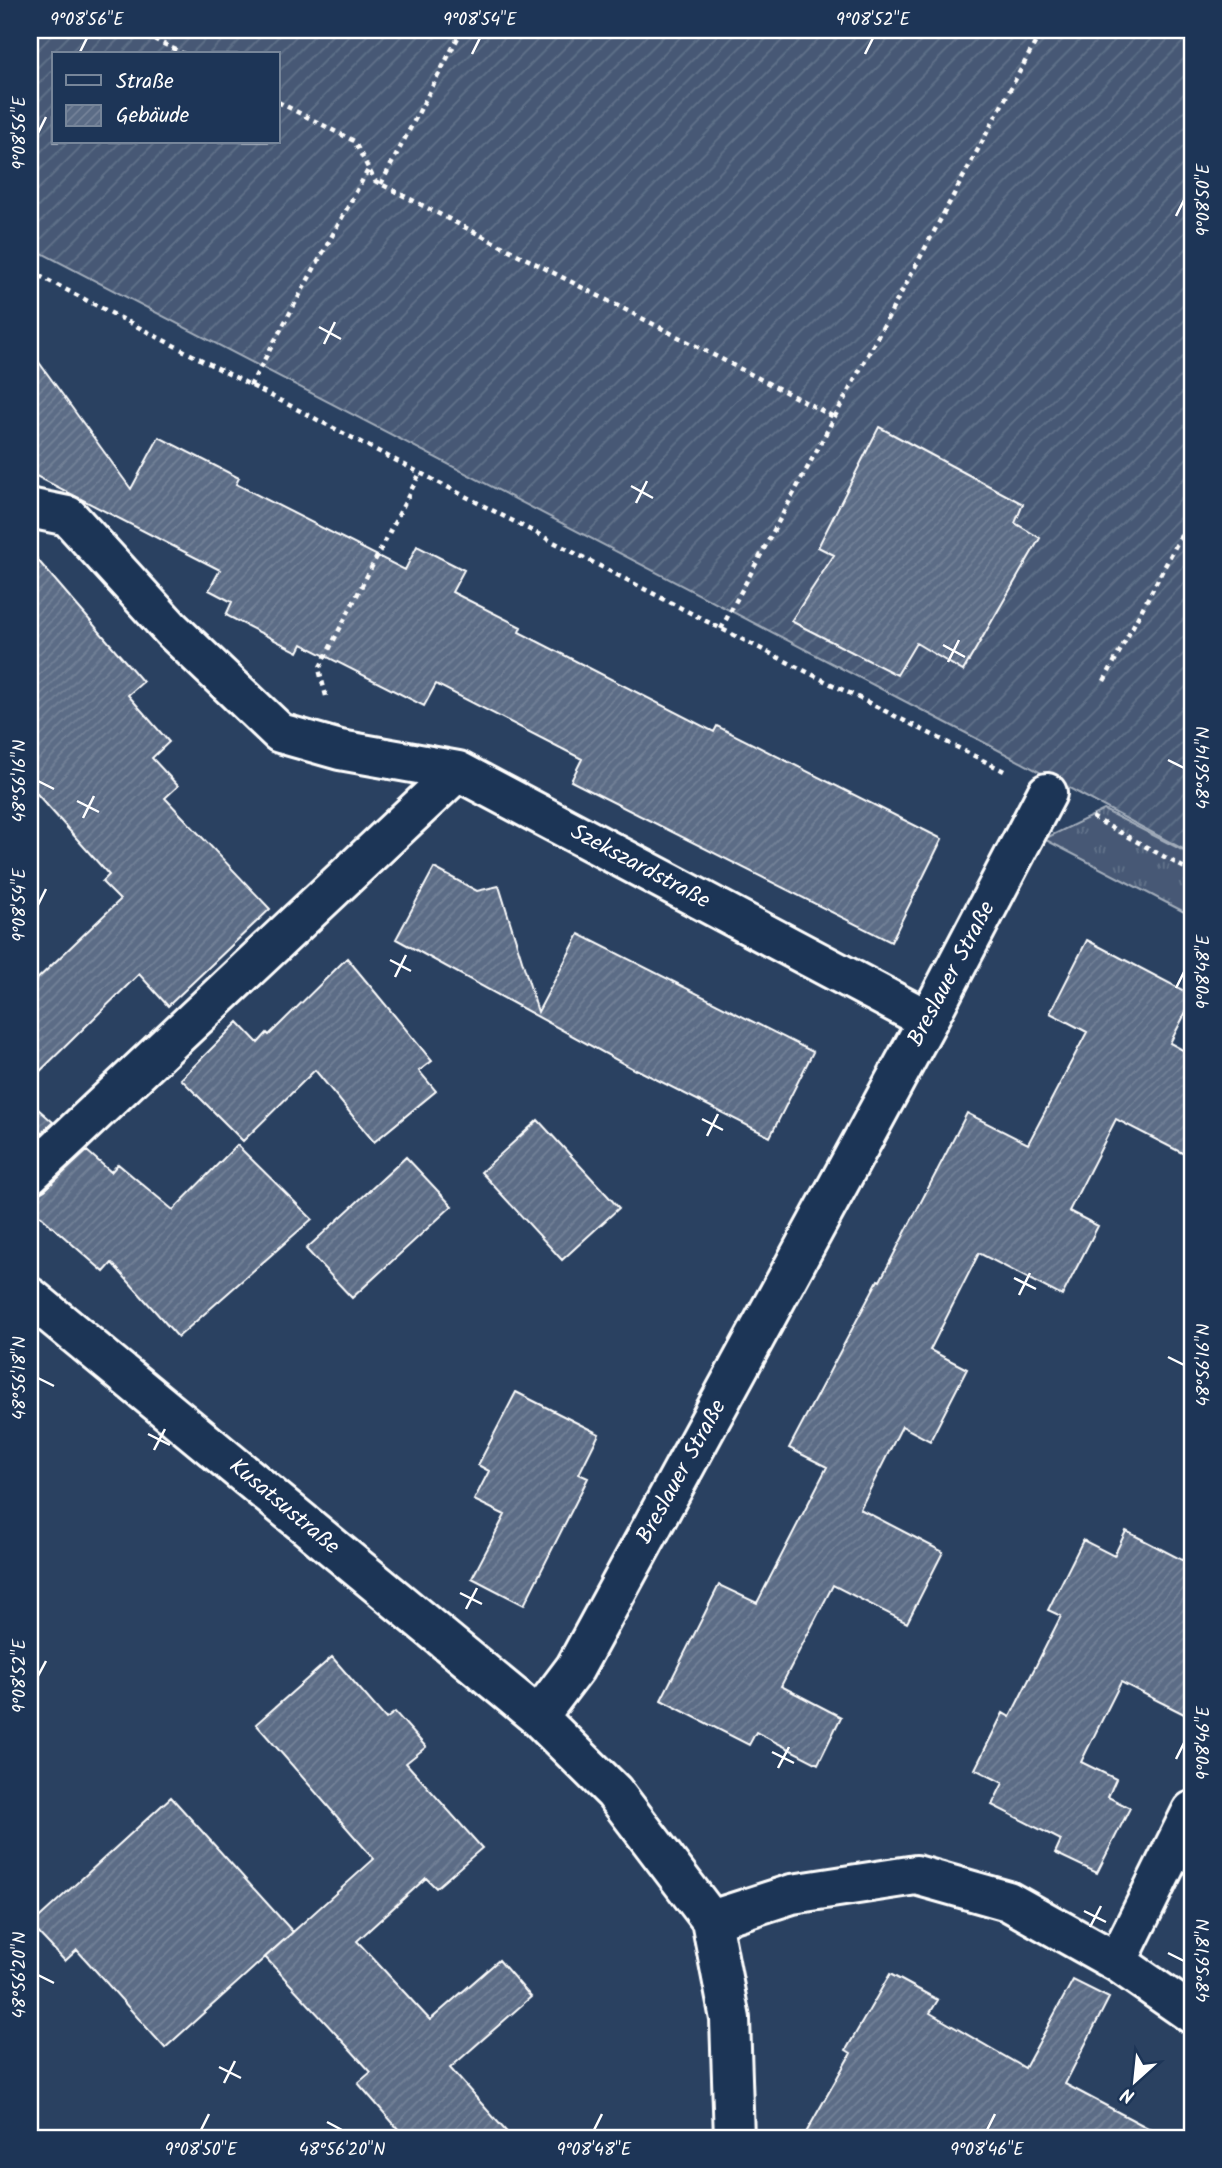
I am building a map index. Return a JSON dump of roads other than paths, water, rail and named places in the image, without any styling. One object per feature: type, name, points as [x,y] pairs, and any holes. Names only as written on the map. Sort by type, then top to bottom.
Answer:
[{"type":"street","name":"Szekszardstraße","points":[[30,511],[34,509],[68,516],[171,629],[281,733],[340,750],[458,771],[928,1020]]},
{"type":"street","points":[[30,1174],[458,771]]},
{"type":"street","name":"Breslauer Straße","points":[[538,1717],[575,1668],[928,1020],[1047,793]]},
{"type":"street","name":"Kusatsustraße","points":[[30,1297],[538,1717]]},
{"type":"street","points":[[538,1717],[614,1793],[711,1920],[730,2019],[734,2138]]},
{"type":"street","points":[[1117,1962],[1192,1811]]},
{"type":"street","points":[[711,1920],[792,1894],[916,1875],[1008,1901],[1117,1962],[1192,2014]]}]
